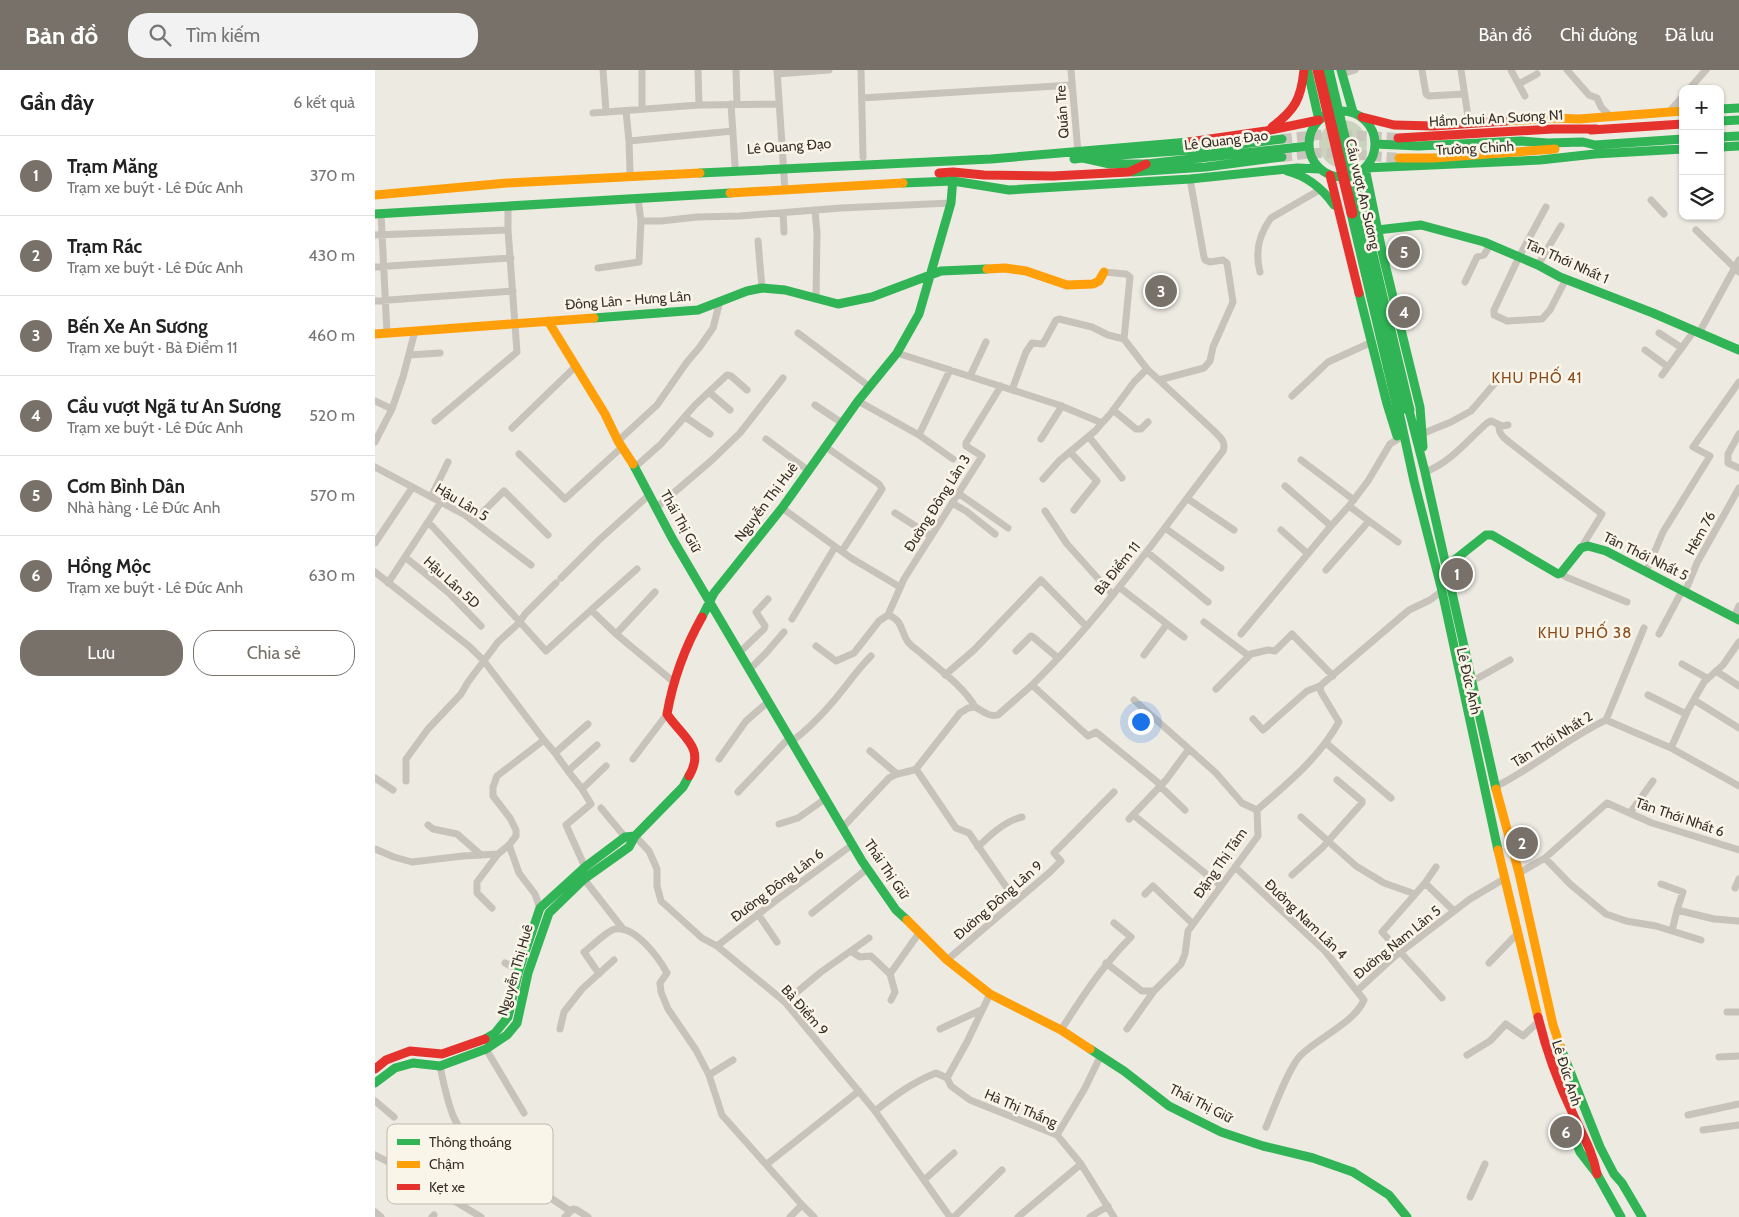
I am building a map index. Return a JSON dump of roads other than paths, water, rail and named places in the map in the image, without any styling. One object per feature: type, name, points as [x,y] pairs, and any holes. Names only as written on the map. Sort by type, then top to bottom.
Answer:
[{"type":"main road","points":[[1305,70],[1319,120]]},
{"type":"main road","points":[[1270,128],[1291,100],[1299,78],[1305,70]]},
{"type":"main road","name":"Cầu vượt An Sương","points":[[1318,70],[1404,411]]},
{"type":"main road","name":"Cầu vượt An Sương","points":[[1328,70],[1404,411]]},
{"type":"main road","points":[[1342,72],[1357,115],[1369,125],[1374,134],[1374,153],[1365,168],[1357,174],[1339,177],[1325,172],[1314,162],[1309,146],[1310,135],[1319,120],[1326,115],[1335,112],[1357,115]]},
{"type":"main road","points":[[1724,109],[1739,108]]},
{"type":"main road","name":"Trường Chinh","points":[[1357,115],[1393,125],[1434,126],[1679,111]]},
{"type":"main road","name":"Trường Chinh","points":[[1579,118],[1602,123],[1640,126]]},
{"type":"main road","name":"Lê Quang Đạo","points":[[838,162],[863,157],[1079,152],[1180,139],[1204,141],[1319,120]]},
{"type":"main road","points":[[1724,121],[1739,120]]},
{"type":"main road","name":"Trường Chinh","points":[[1521,141],[1549,134],[1679,124]]},
{"type":"main road","name":"Hầm chui An Sương N1","points":[[1398,138],[1553,128],[1596,129]]},
{"type":"main road","points":[[1724,137],[1739,136]]},
{"type":"main road","points":[[1079,152],[1196,150],[1282,139]]},
{"type":"main road","name":"Trường Chinh","points":[[1375,144],[1418,146],[1521,141],[1549,143],[1583,142],[1595,145],[1679,139]]},
{"type":"main road","name":"Trường Chinh","points":[[1585,155],[1614,144]]},
{"type":"main road","points":[[1399,158],[1433,158],[1595,145]]},
{"type":"main road","name":"Lê Quang Đạo","points":[[375,194],[507,183],[838,162],[991,159],[1043,161],[1079,152],[1110,164],[1146,164],[1309,146]]},
{"type":"main road","points":[[1724,147],[1739,146]]},
{"type":"main road","name":"Trường Chinh","points":[[1365,168],[1540,160],[1679,148]]},
{"type":"main road","points":[[1126,180],[1282,157]]},
{"type":"main road","name":"Lê Quang Đạo","points":[[953,177],[1009,190],[1039,188],[1126,180],[1146,164]]},
{"type":"main road","name":"Lê Quang Đạo","points":[[375,188],[506,177],[630,170],[735,165],[783,165]]},
{"type":"main road","name":"Lê Đức Anh","points":[[1365,168],[1372,210],[1416,390],[1424,432],[1422,457]]},
{"type":"main road","points":[[1287,172],[1322,189],[1341,218]]},
{"type":"main road","points":[[1287,172],[1316,192],[1332,214],[1341,218]]},
{"type":"main road","name":"Lê Quang Đạo","points":[[377,212],[953,177],[1053,176],[1126,180],[1191,179],[1287,172],[1325,172]]},
{"type":"main road","name":"Lê Đức Anh","points":[[1325,172],[1341,218],[1387,404],[1398,439],[1409,458]]},
{"type":"main road","points":[[1012,176],[1039,188]]},
{"type":"main road","name":"Nguyễn Thị Huê","points":[[375,1069],[386,1060],[409,1051],[442,1054],[481,1041],[495,1033],[508,1017],[524,971],[541,908],[585,867],[630,836],[683,787],[692,771],[695,758],[693,746],[667,714],[675,682],[695,630],[715,593],[782,508],[858,401],[897,353],[921,310],[929,275],[951,203],[953,177]]},
{"type":"main road","name":"Lê Quang Đạo","points":[[508,203],[637,199],[785,187]]},
{"type":"main road","points":[[1341,218],[1349,212],[1358,209],[1366,208],[1372,210]]},
{"type":"main road","name":"Tân Thới Nhất 1","points":[[1377,230],[1421,225],[1490,245],[1566,279],[1739,350]]},
{"type":"main road","name":"Đông Lân - Hưng Lân","points":[[375,334],[698,310],[747,291],[762,288],[785,290],[837,304],[873,297],[941,271],[1005,268],[1026,271],[1067,285],[1093,284],[1099,281],[1104,272]]},
{"type":"main road","name":"Thái Thị Giữ","points":[[548,321],[605,414],[710,604],[790,740],[867,869],[896,910],[947,960],[990,994],[1061,1030],[1101,1055],[1169,1106],[1221,1132],[1263,1146],[1313,1158],[1353,1172],[1389,1195],[1407,1217]]},
{"type":"main road","name":"Lê Đức Anh","points":[[1404,411],[1422,457],[1499,786],[1522,872],[1553,1025],[1561,1037],[1600,1147],[1614,1174],[1622,1182],[1642,1217]]},
{"type":"main road","name":"Lê Đức Anh","points":[[1404,411],[1409,458],[1443,592],[1474,753],[1514,938],[1547,1069],[1574,1139],[1587,1162],[1600,1178],[1621,1217]]},
{"type":"main road","points":[[1448,570],[1456,560],[1479,540],[1486,535],[1492,535],[1558,574],[1561,573]]},
{"type":"main road","name":"Tân Thới Nhất 5","points":[[1561,573],[1581,548],[1588,546],[1606,551],[1736,619]]},
{"type":"main road","name":"Lê Đức Anh","points":[[1448,570],[1458,586],[1499,786]]},
{"type":"main road","name":"Nguyễn Thị Huê","points":[[375,1083],[395,1068],[413,1063],[440,1066],[465,1058],[486,1049],[507,1035],[517,1023],[524,971],[549,913],[584,879],[629,846],[630,836]]},
{"type":"main road","name":"Lê Đức Anh","points":[[1502,880],[1541,1029],[1555,1072],[1594,1158],[1600,1178]]},
{"type":"street","points":[[603,70],[607,111]]},
{"type":"street","points":[[642,70],[642,109]]},
{"type":"street","points":[[698,70],[699,105]]},
{"type":"street","points":[[735,165],[733,131],[736,70]]},
{"type":"street","points":[[785,187],[777,72],[829,70]]},
{"type":"street","points":[[861,70],[863,157]]},
{"type":"street","name":"Quán Tre","points":[[1071,70],[1079,152]]},
{"type":"street","points":[[1342,72],[1355,70]]},
{"type":"street","points":[[1422,70],[1426,94],[1429,96],[1465,94]]},
{"type":"street","points":[[1461,70],[1469,123]]},
{"type":"street","points":[[1511,70],[1525,96]]},
{"type":"street","points":[[1567,70],[1589,95],[1597,98],[1601,107],[1609,115]]},
{"type":"street","points":[[1693,85],[1706,70]]},
{"type":"street","points":[[1519,84],[1537,74]]},
{"type":"street","points":[[862,98],[1072,85]]},
{"type":"street","points":[[1669,112],[1679,101]]},
{"type":"street","points":[[593,113],[699,105],[779,104]]},
{"type":"street","points":[[626,110],[630,170]]},
{"type":"street","points":[[629,141],[733,131]]},
{"type":"street","points":[[1159,380],[1204,368],[1210,361],[1213,347],[1233,302],[1227,263],[1223,260],[1210,262],[1203,257],[1191,179]]},
{"type":"street","points":[[1260,272],[1258,244],[1268,222],[1271,218],[1316,192]]},
{"type":"street","points":[[598,268],[639,262],[641,221],[637,199]]},
{"type":"street","points":[[1651,200],[1664,214]]},
{"type":"street","points":[[435,421],[517,352],[508,230],[508,203]]},
{"type":"street","points":[[641,221],[951,203]]},
{"type":"street","points":[[1546,207],[1519,257],[1494,310],[1494,315],[1507,321],[1542,320],[1550,310],[1566,279]]},
{"type":"street","points":[[815,210],[817,232],[816,299]]},
{"type":"street","points":[[377,212],[384,267],[387,334]]},
{"type":"street","points":[[783,212],[784,232]]},
{"type":"street","points":[[1538,265],[1561,226]]},
{"type":"street","points":[[379,234],[508,230]]},
{"type":"street","points":[[1696,230],[1737,270]]},
{"type":"street","points":[[758,241],[762,288]]},
{"type":"street","points":[[1465,282],[1477,257],[1484,255],[1490,245]]},
{"type":"street","points":[[375,267],[511,258]]},
{"type":"street","points":[[1663,375],[1681,348],[1697,332],[1737,270],[1739,260]]},
{"type":"street","points":[[1012,390],[1026,352],[1032,343],[1043,344],[1056,320],[1092,326],[1108,335],[1124,339],[1130,277],[1126,274],[1104,272]]},
{"type":"street","points":[[375,301],[513,291]]},
{"type":"street","points":[[519,454],[565,498],[657,405],[713,328],[720,301]]},
{"type":"street","points":[[375,442],[392,409],[403,377],[415,331]]},
{"type":"street","points":[[798,333],[870,387]]},
{"type":"street","points":[[1659,333],[1681,348]]},
{"type":"street","name":"Bà Điểm 11","points":[[975,707],[988,715],[998,715],[1032,685],[1058,658],[1147,552],[1188,499],[1225,446],[1213,430],[1147,369],[1124,339]]},
{"type":"street","points":[[970,376],[986,342]]},
{"type":"street","points":[[1293,396],[1328,362],[1372,342]]},
{"type":"street","points":[[1645,350],[1668,367]]},
{"type":"street","points":[[409,356],[441,353]]},
{"type":"street","points":[[897,353],[1062,406],[1102,423]]},
{"type":"street","points":[[511,428],[576,366]]},
{"type":"street","points":[[1043,479],[1102,423],[1134,382],[1147,369]]},
{"type":"street","points":[[919,435],[950,370]]},
{"type":"street","points":[[634,468],[661,444],[727,375],[731,376],[747,390]]},
{"type":"street","points":[[656,508],[740,433],[783,378]]},
{"type":"street","points":[[1646,572],[1663,532],[1710,456],[1693,447],[1739,382]]},
{"type":"street","points":[[1424,432],[1451,422],[1471,411],[1495,383]]},
{"type":"street","name":"Đường Đông Lân 3","points":[[888,615],[900,587],[982,456],[966,446],[966,443],[1001,386]]},
{"type":"street","points":[[709,392],[730,410]]},
{"type":"street","points":[[1731,394],[1739,398]]},
{"type":"street","points":[[858,401],[919,435],[953,458]]},
{"type":"street","points":[[375,402],[392,409]]},
{"type":"street","points":[[815,405],[842,423]]},
{"type":"street","points":[[1041,439],[1062,406]]},
{"type":"street","points":[[1113,410],[1136,429],[1141,429],[1148,422]]},
{"type":"street","points":[[685,418],[709,434]]},
{"type":"street","points":[[1425,472],[1438,468],[1487,423],[1491,421],[1499,425],[1508,426]]},
{"type":"street","points":[[1499,425],[1498,429],[1509,442],[1602,514],[1581,548]]},
{"type":"street","points":[[1739,434],[1728,454],[1729,462],[1739,468]]},
{"type":"street","points":[[1089,436],[1122,478]]},
{"type":"street","points":[[766,439],[809,470]]},
{"type":"street","points":[[1241,634],[1351,503],[1368,481],[1390,444],[1398,439]]},
{"type":"street","points":[[792,620],[838,549],[882,489],[879,484],[826,447]]},
{"type":"street","points":[[1070,452],[1097,481],[1074,510]]},
{"type":"street","points":[[1301,460],[1369,521],[1398,542]]},
{"type":"street","points":[[431,497],[448,462]]},
{"type":"street","name":"Hậu Lân 5","points":[[375,467],[474,521],[531,565]]},
{"type":"street","points":[[1285,486],[1331,526]]},
{"type":"street","points":[[375,543],[412,488]]},
{"type":"street","name":"Hẻm 76","points":[[1659,634],[1739,488]]},
{"type":"street","points":[[474,521],[503,491],[548,536]]},
{"type":"street","points":[[958,492],[1008,528]]},
{"type":"street","points":[[406,781],[406,758],[428,729],[461,694],[498,642],[520,622],[525,614],[599,540],[649,495]]},
{"type":"street","points":[[1188,499],[1234,530]]},
{"type":"street","points":[[388,582],[441,502]]},
{"type":"street","points":[[951,503],[966,511],[995,534]]},
{"type":"street","points":[[782,508],[838,549],[900,587]]},
{"type":"street","points":[[1045,511],[1067,544],[1112,594]]},
{"type":"street","points":[[895,513],[931,536]]},
{"type":"street","points":[[1326,570],[1369,521]]},
{"type":"street","points":[[427,523],[432,526],[546,651],[637,570]]},
{"type":"street","points":[[1165,528],[1221,568]]},
{"type":"street","points":[[1281,530],[1308,554]]},
{"type":"street","points":[[1147,552],[1208,602]]},
{"type":"street","name":"Hậu Lân 5D","points":[[405,557],[449,593],[481,626]]},
{"type":"street","points":[[375,572],[469,646],[484,661],[582,789],[591,804],[566,824],[585,867]]},
{"type":"street","points":[[1561,573],[1566,577],[1627,602]]},
{"type":"street","points":[[945,675],[987,637],[1041,580],[1086,626]]},
{"type":"street","points":[[1119,587],[1184,637]]},
{"type":"street","points":[[616,634],[655,592]]},
{"type":"street","points":[[1253,719],[1263,730],[1307,691],[1320,686],[1333,676],[1409,610],[1443,592]]},
{"type":"street","points":[[739,653],[763,631],[765,626],[757,612],[768,599]]},
{"type":"street","points":[[1736,619],[1739,606]]},
{"type":"street","points":[[591,610],[616,634],[675,682]]},
{"type":"street","points":[[816,646],[836,661],[853,653],[879,621],[888,615],[895,618],[903,628],[908,642],[971,700],[975,707],[960,713],[916,769],[910,772],[896,773],[889,778],[843,827]]},
{"type":"street","points":[[1204,622],[1249,656]]},
{"type":"street","points":[[1144,655],[1167,624]]},
{"type":"street","points":[[1606,720],[1644,628]]},
{"type":"street","points":[[749,670],[784,632]]},
{"type":"street","points":[[1216,689],[1251,654],[1268,650],[1275,651],[1292,634],[1333,676]]},
{"type":"street","points":[[1016,652],[1033,636],[1058,658]]},
{"type":"street","points":[[1671,748],[1703,682],[1723,665],[1739,642]]},
{"type":"street","points":[[738,792],[790,740],[815,722],[832,704],[856,670],[871,656]]},
{"type":"street","points":[[1478,678],[1510,660]]},
{"type":"street","points":[[1681,664],[1707,678]]},
{"type":"street","points":[[1716,671],[1739,686]]},
{"type":"street","points":[[1032,685],[1087,736],[1096,732],[1161,785],[1185,810]]},
{"type":"street","points":[[1134,700],[1216,772],[1243,803],[1257,810],[1315,757],[1339,722],[1321,692],[1320,686]]},
{"type":"street","points":[[1648,695],[1686,714]]},
{"type":"street","points":[[1694,700],[1739,728]]},
{"type":"street","points":[[719,759],[746,721],[768,702]]},
{"type":"street","points":[[633,759],[667,714]]},
{"type":"street","name":"Tân Thới Nhất 2","points":[[1499,786],[1591,727],[1606,720],[1671,748],[1739,786]]},
{"type":"street","points":[[555,754],[588,724]]},
{"type":"street","points":[[491,908],[477,892],[477,882],[498,854],[516,836],[516,830],[510,818],[493,796],[493,786],[497,776],[545,740]]},
{"type":"street","points":[[1326,743],[1391,798]]},
{"type":"street","points":[[568,771],[597,745]]},
{"type":"street","points":[[1129,820],[1161,785],[1189,749]]},
{"type":"street","points":[[870,751],[896,773]]},
{"type":"street","points":[[582,789],[607,766]]},
{"type":"street","points":[[916,769],[956,828],[969,833],[1016,901]]},
{"type":"street","points":[[375,778],[393,790]]},
{"type":"street","points":[[1292,875],[1329,840],[1362,802],[1337,780]]},
{"type":"street","points":[[1630,813],[1653,781]]},
{"type":"street","name":"Đường Đông Lân 9","points":[[947,960],[1061,861],[1054,852],[1114,792]]},
{"type":"street","points":[[779,824],[798,818],[825,799]]},
{"type":"street","name":"Tân Thới Nhất 6","points":[[1522,872],[1545,858],[1607,803],[1652,823],[1739,850]]},
{"type":"street","name":"Bà Điểm 9","points":[[601,808],[630,836],[649,851],[657,869],[657,886],[661,901],[702,938],[717,946],[785,1002],[875,1111],[952,1217]]},
{"type":"street","name":"Đặng Thị Tám","points":[[1127,1029],[1154,991],[1181,964],[1185,954],[1188,931],[1258,836],[1257,810]]},
{"type":"street","points":[[978,847],[1013,819],[1023,817]]},
{"type":"street","points":[[1301,817],[1357,866],[1384,882],[1415,894]]},
{"type":"street","points":[[1137,818],[1221,886]]},
{"type":"street","points":[[428,825],[433,829],[457,834],[481,855]]},
{"type":"street","points":[[509,845],[519,873],[535,894],[541,908]]},
{"type":"street","name":"Đường Đông Lân 6","points":[[717,946],[853,845]]},
{"type":"street","points":[[375,849],[412,862],[498,854]]},
{"type":"street","points":[[1545,858],[1570,884],[1606,914],[1626,921],[1656,926],[1701,940]]},
{"type":"street","points":[[1436,867],[1425,883],[1383,932],[1442,998]]},
{"type":"street","name":"Đường Nam Lân 4","points":[[1235,868],[1325,951],[1358,990]]},
{"type":"street","points":[[812,913],[867,869]]},
{"type":"street","points":[[584,879],[623,929],[639,938],[659,958],[667,973],[660,983],[661,992],[668,1009],[696,1050],[709,1075],[722,1115],[814,1217]]},
{"type":"street","points":[[1735,888],[1739,879]]},
{"type":"street","name":"Đường Nam Lân 5","points":[[1266,1128],[1299,1056],[1346,1021],[1362,1005],[1364,1000],[1358,990],[1400,952],[1470,899],[1502,880]]},
{"type":"street","points":[[1425,883],[1454,911]]},
{"type":"street","points":[[1661,884],[1683,892],[1672,931]]},
{"type":"street","points":[[1145,894],[1153,886],[1193,924]]},
{"type":"street","points":[[1677,910],[1714,919],[1739,921]]},
{"type":"street","points":[[758,914],[777,942]]},
{"type":"street","points":[[1061,1030],[1086,990],[1106,964],[1131,937],[1114,922]]},
{"type":"street","points":[[599,974],[584,952],[613,929],[623,929]]},
{"type":"street","points":[[890,974],[919,933]]},
{"type":"street","points":[[785,1002],[821,972],[852,952],[869,938]]},
{"type":"street","points":[[1489,963],[1514,938]]},
{"type":"street","points":[[852,952],[860,958],[871,956],[890,974],[895,992],[891,1000]]},
{"type":"street","points":[[561,1029],[564,1012],[582,989],[614,960]]},
{"type":"street","points":[[505,963],[524,971]]},
{"type":"street","points":[[1106,964],[1142,991],[1154,991]]},
{"type":"street","points":[[875,1111],[899,1092],[922,1078],[936,1073],[947,1078],[990,994]]},
{"type":"street","points":[[940,1029],[983,1009]]},
{"type":"street","points":[[1727,1012],[1739,1012]]},
{"type":"street","points":[[1467,1055],[1490,1041],[1506,1024],[1523,1036],[1536,1024]]},
{"type":"street","points":[[486,1049],[524,1112]]},
{"type":"street","points":[[1057,1135],[1085,1088],[1101,1055]]},
{"type":"street","points":[[1719,1057],[1739,1056]]},
{"type":"street","points":[[709,1075],[733,1060]]},
{"type":"street","points":[[440,1066],[451,1114],[457,1124]]},
{"type":"street","name":"Hà Thị Thắng","points":[[947,1078],[951,1086],[969,1100],[1057,1135],[1081,1164],[1114,1217]]},
{"type":"street","points":[[767,1164],[859,1091]]},
{"type":"street","points":[[375,1101],[394,1117]]},
{"type":"street","points":[[1688,1115],[1739,1104]]},
{"type":"street","points":[[1703,1130],[1739,1125]]},
{"type":"street","points":[[924,1180],[954,1153]]},
{"type":"street","points":[[375,1156],[387,1162]]},
{"type":"street","points":[[1018,1217],[1081,1164]]},
{"type":"street","points":[[1470,1197],[1485,1164]]},
{"type":"street","points":[[952,1217],[1002,1170]]},
{"type":"street","points":[[553,1199],[571,1211]]},
{"type":"street","points":[[459,1204],[481,1217]]},
{"type":"street","points":[[790,1217],[802,1205]]},
{"type":"street","points":[[1091,1217],[1108,1206]]},
{"type":"street","points":[[565,1217],[571,1211],[577,1210],[588,1217]]},
{"type":"street","points":[[375,1212],[381,1217]]},
{"type":"tunnel","points":[[1282,139],[1327,134],[1398,138]]},
{"type":"tunnel","points":[[1282,157],[1314,153],[1334,153],[1399,158]]},
{"type":"place","name":"Cơm Bình Dân","points":[[1404,252]]},
{"type":"place","name":"Bến Xe An Sương","points":[[1161,291]]},
{"type":"place","name":"Cầu vượt Ngã tư An Sương","points":[[1404,312]]},
{"type":"place","name":"Trạm Măng","points":[[1457,574]]},
{"type":"place","name":"Trạm Rác","points":[[1522,843]]},
{"type":"place","name":"Hồng Mộc","points":[[1566,1132]]},
{"type":"district","name":"KHU PHỐ 41","points":[[1537,378]]},
{"type":"district","name":"KHU PHỐ 38","points":[[1585,633]]}]
